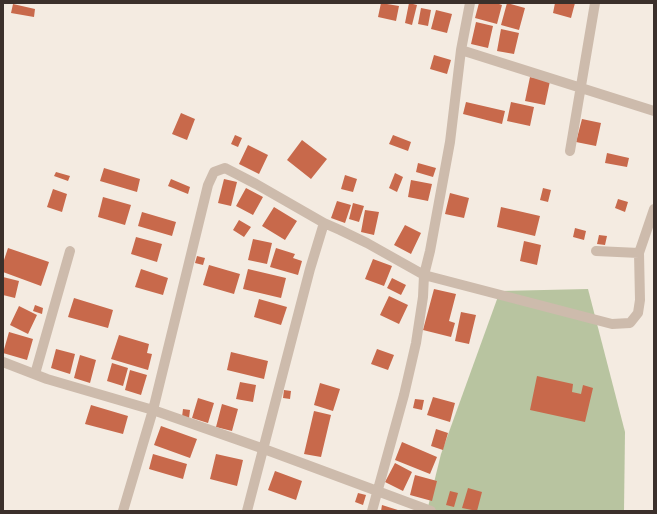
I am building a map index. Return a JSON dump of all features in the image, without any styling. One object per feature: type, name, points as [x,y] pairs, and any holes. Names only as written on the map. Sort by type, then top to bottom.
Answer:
[{"type":"street","points":[[372,511],[404,396],[416,343],[423,297],[424,274],[430,251],[450,142],[461,50],[470,3]]},
{"type":"street","points":[[570,151],[595,3]]},
{"type":"street","points":[[461,50],[653,109]]},
{"type":"street","points":[[123,511],[153,410],[208,185],[214,172],[225,168],[324,223],[367,243],[424,274],[612,324],[630,323],[638,313],[640,300],[639,253],[654,209]]},
{"type":"street","points":[[247,511],[299,309],[324,223]]},
{"type":"street","points":[[35,374],[70,251]]},
{"type":"street","points":[[596,251],[639,253]]},
{"type":"street","points":[[3,362],[35,374],[153,410],[264,449],[431,511]]},
{"type":"green space","points":[[588,289],[625,432],[624,511],[427,511],[441,454],[500,291]]},
{"type":"building","points":[[381,3],[399,6],[396,21],[378,17]]},
{"type":"building","points":[[409,3],[417,5],[412,25],[405,23]]},
{"type":"building","points":[[479,3],[496,3],[502,5],[497,24],[475,18]]},
{"type":"building","points":[[507,3],[525,8],[519,30],[501,25]]},
{"type":"building","points":[[555,3],[575,3],[571,18],[553,13]]},
{"type":"building","points":[[13,4],[35,9],[34,17],[11,13]]},
{"type":"building","points":[[421,8],[431,10],[428,26],[418,24]]},
{"type":"building","points":[[436,10],[452,14],[447,33],[431,29]]},
{"type":"building","points":[[476,22],[493,26],[488,48],[471,44]]},
{"type":"building","points":[[501,29],[519,33],[514,54],[497,51]]},
{"type":"building","points":[[434,55],[451,60],[447,74],[430,69]]},
{"type":"building","points":[[530,77],[550,81],[545,105],[525,101]]},
{"type":"building","points":[[466,102],[505,111],[502,124],[463,114]]},
{"type":"building","points":[[511,102],[534,107],[530,126],[507,121]]},
{"type":"building","points":[[181,113],[195,119],[187,140],[172,134]]},
{"type":"building","points":[[582,119],[601,123],[596,146],[576,142]]},
{"type":"building","points":[[235,135],[242,138],[238,147],[231,144]]},
{"type":"building","points":[[393,135],[411,142],[408,151],[389,144]]},
{"type":"building","points":[[302,140],[327,159],[311,179],[287,160]]},
{"type":"building","points":[[248,145],[268,155],[259,174],[239,164]]},
{"type":"building","points":[[607,153],[629,158],[627,167],[605,163]]},
{"type":"building","points":[[418,163],[436,168],[433,177],[416,172]]},
{"type":"building","points":[[104,168],[140,179],[137,192],[100,181]]},
{"type":"building","points":[[56,172],[70,176],[68,181],[54,176]]},
{"type":"building","points":[[395,173],[403,177],[397,192],[389,188]]},
{"type":"building","points":[[345,175],[357,179],[353,192],[341,189]]},
{"type":"building","points":[[171,179],[190,187],[188,194],[168,186]]},
{"type":"building","points":[[224,179],[237,182],[231,206],[218,203]]},
{"type":"building","points":[[411,180],[432,184],[428,201],[408,197]]},
{"type":"building","points":[[246,188],[263,197],[253,215],[236,206]]},
{"type":"building","points":[[543,188],[551,190],[548,202],[540,200]]},
{"type":"building","points":[[53,189],[67,194],[62,212],[47,207]]},
{"type":"building","points":[[450,193],[469,198],[464,218],[445,214]]},
{"type":"building","points":[[103,197],[131,205],[125,225],[98,217]]},
{"type":"building","points":[[618,199],[628,202],[625,212],[615,208]]},
{"type":"building","points":[[337,201],[351,205],[345,223],[331,218]]},
{"type":"building","points":[[353,203],[364,206],[359,222],[349,219]]},
{"type":"building","points":[[274,207],[297,221],[285,240],[262,226]]},
{"type":"building","points":[[501,207],[540,216],[535,236],[497,227]]},
{"type":"building","points":[[365,210],[379,212],[374,235],[361,232]]},
{"type":"building","points":[[142,212],[176,222],[172,236],[138,226]]},
{"type":"building","points":[[239,220],[251,227],[244,237],[233,230]]},
{"type":"building","points":[[405,225],[421,233],[411,254],[394,245]]},
{"type":"building","points":[[575,228],[586,231],[584,240],[573,237]]},
{"type":"building","points":[[599,235],[607,236],[605,245],[597,244]]},
{"type":"building","points":[[136,237],[162,244],[157,262],[131,254]]},
{"type":"building","points":[[253,239],[272,243],[267,264],[248,260]]},
{"type":"building","points":[[524,241],[541,245],[537,265],[520,261]]},
{"type":"building","points":[[8,248],[49,262],[41,286],[3,272],[3,263]]},
{"type":"building","points":[[276,248],[295,254],[293,258],[302,261],[298,275],[270,267]]},
{"type":"building","points":[[197,256],[205,258],[203,265],[195,263]]},
{"type":"building","points":[[373,259],[392,266],[384,286],[365,279]]},
{"type":"building","points":[[209,265],[240,274],[234,294],[203,285]]},
{"type":"building","points":[[141,269],[168,278],[163,295],[135,287]]},
{"type":"building","points":[[248,269],[286,278],[281,298],[243,289]]},
{"type":"building","points":[[3,277],[19,281],[15,298],[3,295]]},
{"type":"building","points":[[392,278],[406,285],[401,295],[387,288]]},
{"type":"building","points":[[434,289],[456,294],[449,321],[455,323],[451,337],[423,330]]},
{"type":"building","points":[[389,296],[408,305],[399,324],[380,315]]},
{"type":"building","points":[[74,298],[113,310],[108,328],[68,317]]},
{"type":"building","points":[[259,299],[287,307],[281,325],[254,317]]},
{"type":"building","points":[[35,305],[43,308],[42,314],[33,311]]},
{"type":"building","points":[[19,306],[37,315],[28,334],[10,325]]},
{"type":"building","points":[[461,312],[476,315],[469,344],[455,341]]},
{"type":"building","points":[[9,332],[33,339],[27,360],[3,353]]},
{"type":"building","points":[[119,335],[149,344],[147,353],[152,354],[148,370],[111,359]]},
{"type":"building","points":[[56,349],[75,354],[70,374],[51,368]]},
{"type":"building","points":[[377,349],[394,355],[388,370],[371,364]]},
{"type":"building","points":[[231,352],[268,361],[264,379],[227,370]]},
{"type":"building","points":[[80,355],[96,360],[90,383],[74,378]]},
{"type":"building","points":[[112,363],[128,368],[123,386],[107,381]]},
{"type":"building","points":[[130,370],[147,375],[141,395],[125,390]]},
{"type":"building","points":[[537,376],[573,384],[572,392],[581,394],[583,385],[593,388],[585,422],[530,410]]},
{"type":"building","points":[[240,382],[256,385],[253,402],[236,399]]},
{"type":"building","points":[[320,383],[340,389],[333,411],[314,405]]},
{"type":"building","points":[[284,390],[291,391],[290,399],[283,398]]},
{"type":"building","points":[[433,397],[455,403],[450,422],[427,415]]},
{"type":"building","points":[[198,398],[214,403],[208,423],[192,418]]},
{"type":"building","points":[[415,399],[424,400],[422,410],[413,408]]},
{"type":"building","points":[[222,404],[238,409],[232,431],[216,427]]},
{"type":"building","points":[[91,405],[128,416],[123,434],[85,424]]},
{"type":"building","points":[[183,409],[190,410],[189,418],[182,417]]},
{"type":"building","points":[[314,411],[331,415],[321,457],[304,454]]},
{"type":"building","points":[[161,426],[197,439],[190,458],[154,445]]},
{"type":"building","points":[[436,429],[448,433],[443,450],[431,446]]},
{"type":"building","points":[[402,442],[437,457],[430,474],[395,460]]},
{"type":"building","points":[[153,454],[187,464],[183,479],[149,469]]},
{"type":"building","points":[[216,454],[243,460],[237,486],[210,479]]},
{"type":"building","points":[[395,463],[412,472],[403,491],[385,482]]},
{"type":"building","points":[[275,471],[302,481],[296,500],[268,490]]},
{"type":"building","points":[[415,475],[437,481],[432,501],[410,495]]},
{"type":"building","points":[[468,488],[482,492],[477,511],[462,508]]},
{"type":"building","points":[[450,491],[458,493],[454,507],[446,505]]},
{"type":"building","points":[[358,493],[366,495],[363,505],[355,502]]},
{"type":"building","points":[[382,505],[401,511],[381,511]]}]
